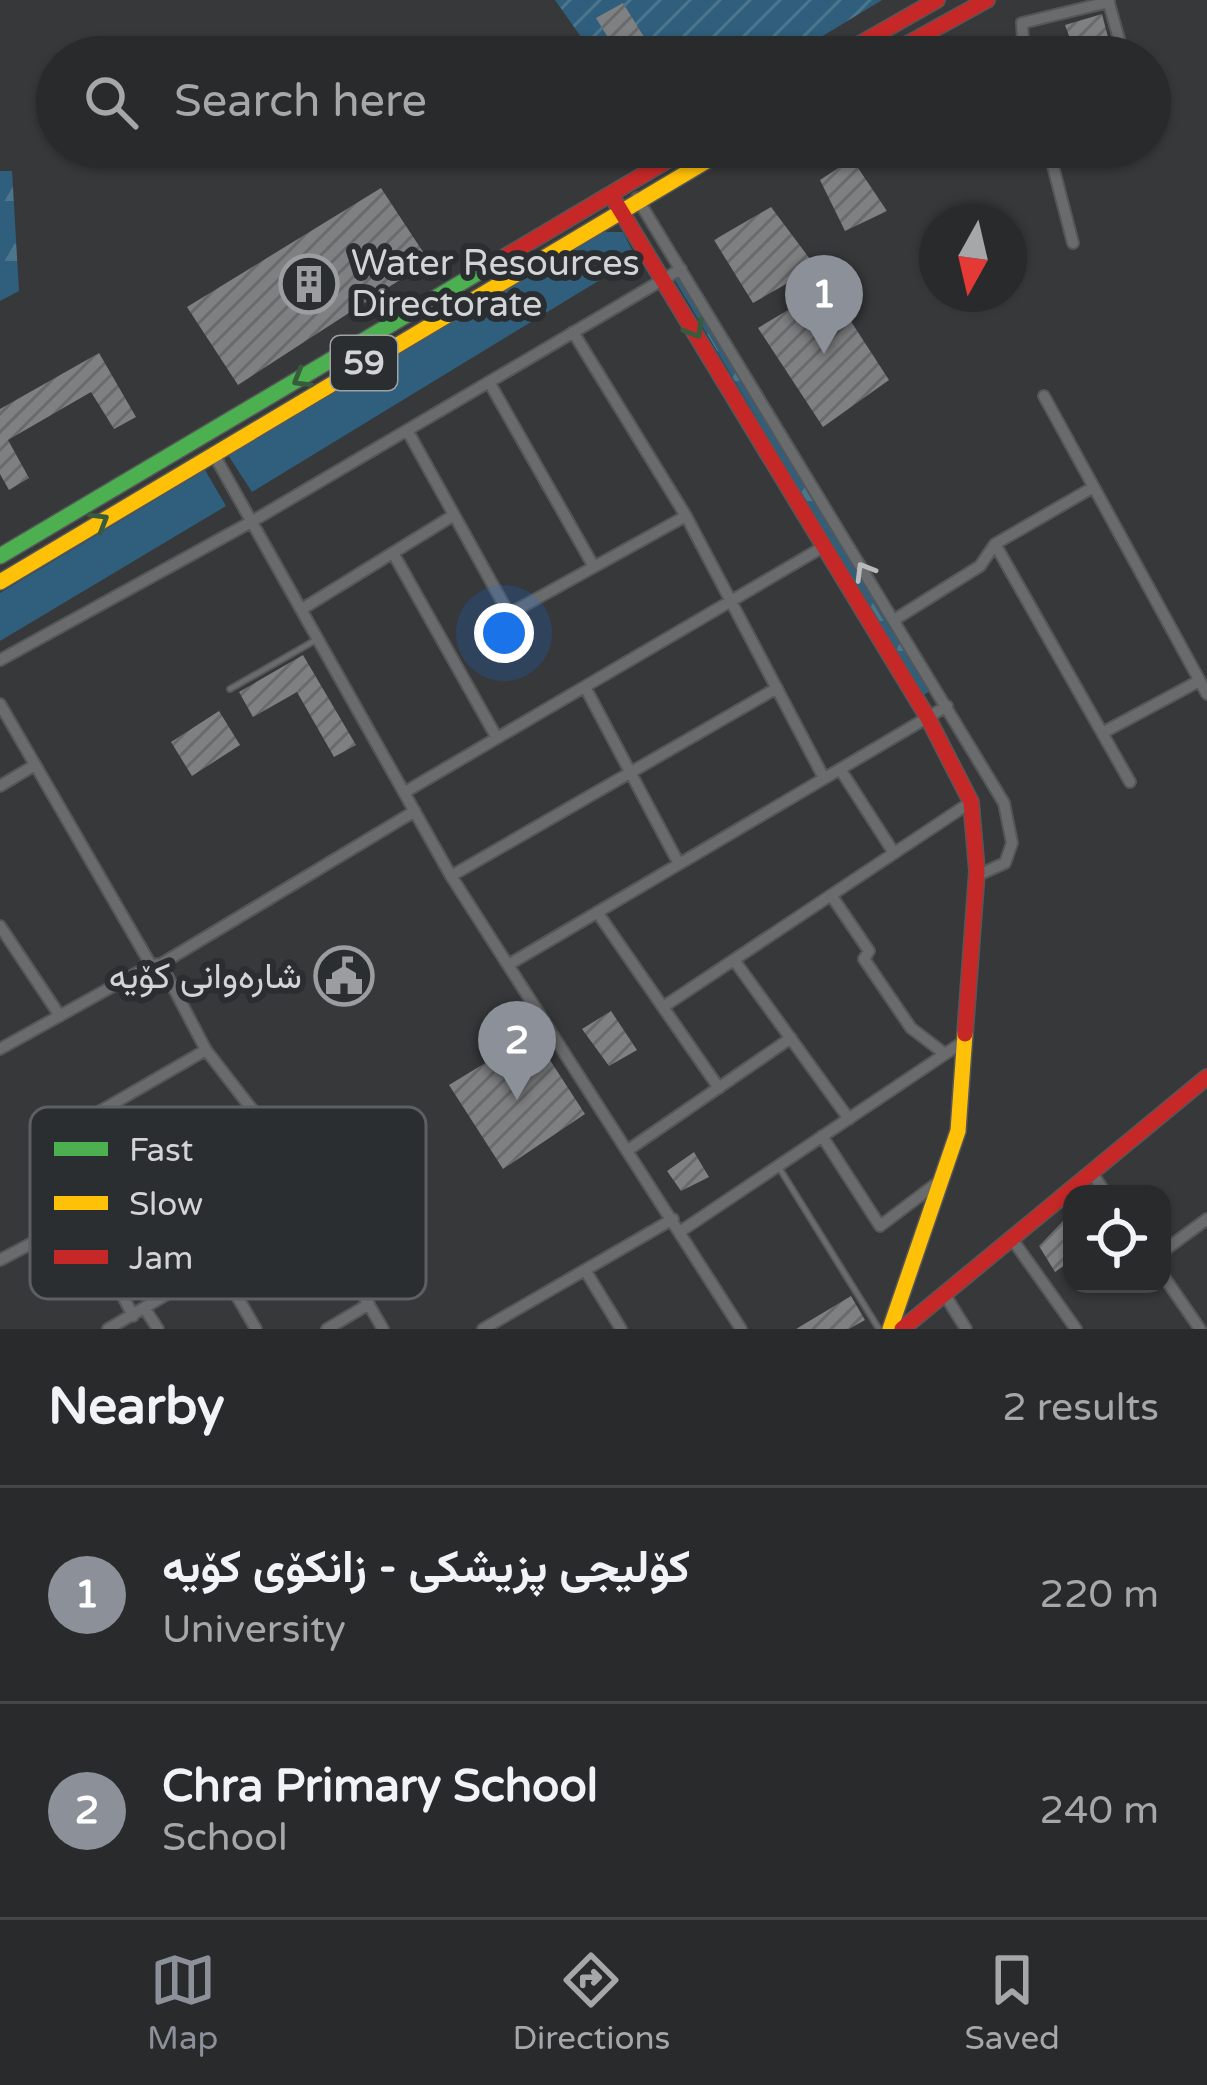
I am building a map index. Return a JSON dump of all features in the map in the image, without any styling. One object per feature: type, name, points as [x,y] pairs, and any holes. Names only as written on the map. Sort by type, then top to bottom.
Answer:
[{"type":"main road","points":[[874,36],[937,0]]},
{"type":"main road","points":[[922,36],[987,0]]},
{"type":"main road","name":"59","points":[[0,556],[656,168]]},
{"type":"main road","name":"59","points":[[0,582],[695,168]]},
{"type":"main road","points":[[611,195],[928,718],[971,802],[976,875],[958,1131],[890,1329]]},
{"type":"main road","points":[[902,1329],[1207,1077]]},
{"type":"street","points":[[1023,36],[1022,23],[1108,1],[1118,36]]},
{"type":"street","points":[[1053,168],[1073,243]]},
{"type":"street","points":[[628,185],[947,706],[1012,825],[1005,863],[976,875]]},
{"type":"street","points":[[0,660],[251,521],[681,269]]},
{"type":"street","points":[[574,332],[686,516],[824,778]]},
{"type":"street","points":[[489,382],[594,567]]},
{"type":"street","points":[[1044,396],[1207,694]]},
{"type":"street","points":[[406,430],[509,614],[686,516]]},
{"type":"street","points":[[213,453],[451,876],[741,1329]]},
{"type":"street","points":[[894,620],[980,566],[995,544],[1092,488]]},
{"type":"street","points":[[302,609],[454,515]]},
{"type":"street","points":[[995,544],[1130,782]]},
{"type":"street","points":[[405,792],[823,547]]},
{"type":"street","points":[[393,553],[497,738]]},
{"type":"street","points":[[885,646],[904,635]]},
{"type":"street","points":[[1102,733],[1199,681]]},
{"type":"street","points":[[585,687],[679,864]]},
{"type":"street","points":[[451,876],[777,688]]},
{"type":"street","points":[[0,704],[206,1050],[250,1107]]},
{"type":"street","points":[[508,965],[947,706]]},
{"type":"street","points":[[0,786],[35,765]]},
{"type":"street","points":[[840,769],[894,854]]},
{"type":"street","points":[[663,1007],[971,802]]},
{"type":"street","points":[[0,1049],[156,964],[415,811]]},
{"type":"street","points":[[831,895],[869,951],[864,959],[910,1028],[946,1054]]},
{"type":"street","points":[[597,912],[718,1088]]},
{"type":"street","points":[[0,926],[60,1016]]},
{"type":"street","points":[[734,960],[848,1119]]},
{"type":"street","points":[[628,1150],[791,1038]]},
{"type":"street","points":[[483,1329],[506,1323],[585,1270],[677,1225],[778,1166],[963,1042]]},
{"type":"street","points":[[107,1107],[206,1050]]},
{"type":"street","points":[[822,1136],[880,1226],[944,1178]]},
{"type":"street","points":[[1092,1173],[1100,1185]]},
{"type":"street","points":[[1171,1246],[1207,1220]]},
{"type":"street","points":[[1012,1239],[1076,1329]]},
{"type":"street","points":[[0,1261],[30,1246]]},
{"type":"street","points":[[585,1270],[622,1329]]},
{"type":"street","points":[[1171,1287],[1200,1329]]},
{"type":"street","points":[[945,1295],[967,1329]]},
{"type":"street","points":[[131,1299],[158,1329]]},
{"type":"street","points":[[108,1329],[160,1299]]},
{"type":"street","points":[[238,1299],[256,1329]]},
{"type":"street","points":[[366,1299],[383,1329]]},
{"type":"street","points":[[327,1329],[369,1304]]},
{"type":"lane","points":[[230,689],[318,638]]},
{"type":"lane","points":[[778,1166],[879,1329]]},
{"type":"green space","points":[[555,0],[882,0],[823,36],[580,36]]},
{"type":"green space","points":[[0,171],[12,171],[19,291],[0,301]]},
{"type":"green space","points":[[601,232],[623,232],[636,258],[252,492],[228,455]]},
{"type":"green space","points":[[680,274],[930,691],[922,696],[673,277]]},
{"type":"green space","points":[[205,470],[226,506],[0,641],[0,593]]},
{"type":"building","points":[[623,3],[643,36],[607,36],[596,18]]},
{"type":"building","points":[[1102,14],[1108,36],[1069,36],[1065,25]]},
{"type":"building","points":[[838,168],[858,168],[887,211],[845,231],[820,180]]},
{"type":"building","name":"Water Resources Directorate","points":[[381,188],[429,261],[238,385],[187,307]]},
{"type":"building","points":[[771,207],[816,267],[753,303],[714,240]]},
{"type":"building","points":[[828,286],[889,380],[823,427],[758,328]]},
{"type":"building","points":[[99,353],[136,417],[114,429],[91,392],[8,440],[29,478],[9,490],[0,474],[0,409]]},
{"type":"building","points":[[303,655],[356,745],[334,757],[297,692],[253,717],[239,692]]},
{"type":"building","points":[[219,711],[240,745],[192,776],[171,742]]},
{"type":"building","points":[[611,1011],[637,1050],[609,1066],[582,1029]]},
{"type":"building","points":[[533,1034],[585,1114],[503,1169],[449,1085]]},
{"type":"building","points":[[694,1152],[709,1177],[681,1191],[667,1171]]},
{"type":"building","points":[[1063,1221],[1063,1266],[1055,1272],[1039,1246]]},
{"type":"building","points":[[851,1296],[865,1320],[849,1329],[796,1329]]},
{"type":"traffic: fast","points":[[0,556],[491,265]]},
{"type":"traffic: slow","points":[[0,582],[695,168]]},
{"type":"traffic: slow","points":[[890,1329],[958,1131],[965,1034]]},
{"type":"traffic: jam","points":[[874,36],[937,0]]},
{"type":"traffic: jam","points":[[922,36],[987,0]]},
{"type":"traffic: jam","points":[[491,265],[655,168]]},
{"type":"traffic: jam","points":[[616,203],[928,718],[971,802],[977,871],[965,1034]]},
{"type":"traffic: jam","points":[[902,1329],[1207,1077]]},
{"type":"place","name":"Water Resources Directorate","points":[[309,284]]},
{"type":"place","name":"کۆلیجی پزیشکی - زانکۆی کۆیە","points":[[824,354]]},
{"type":"place","name":"شارەوانی کۆیە","points":[[344,976]]},
{"type":"place","name":"Chra Primary School","points":[[517,1100]]}]
